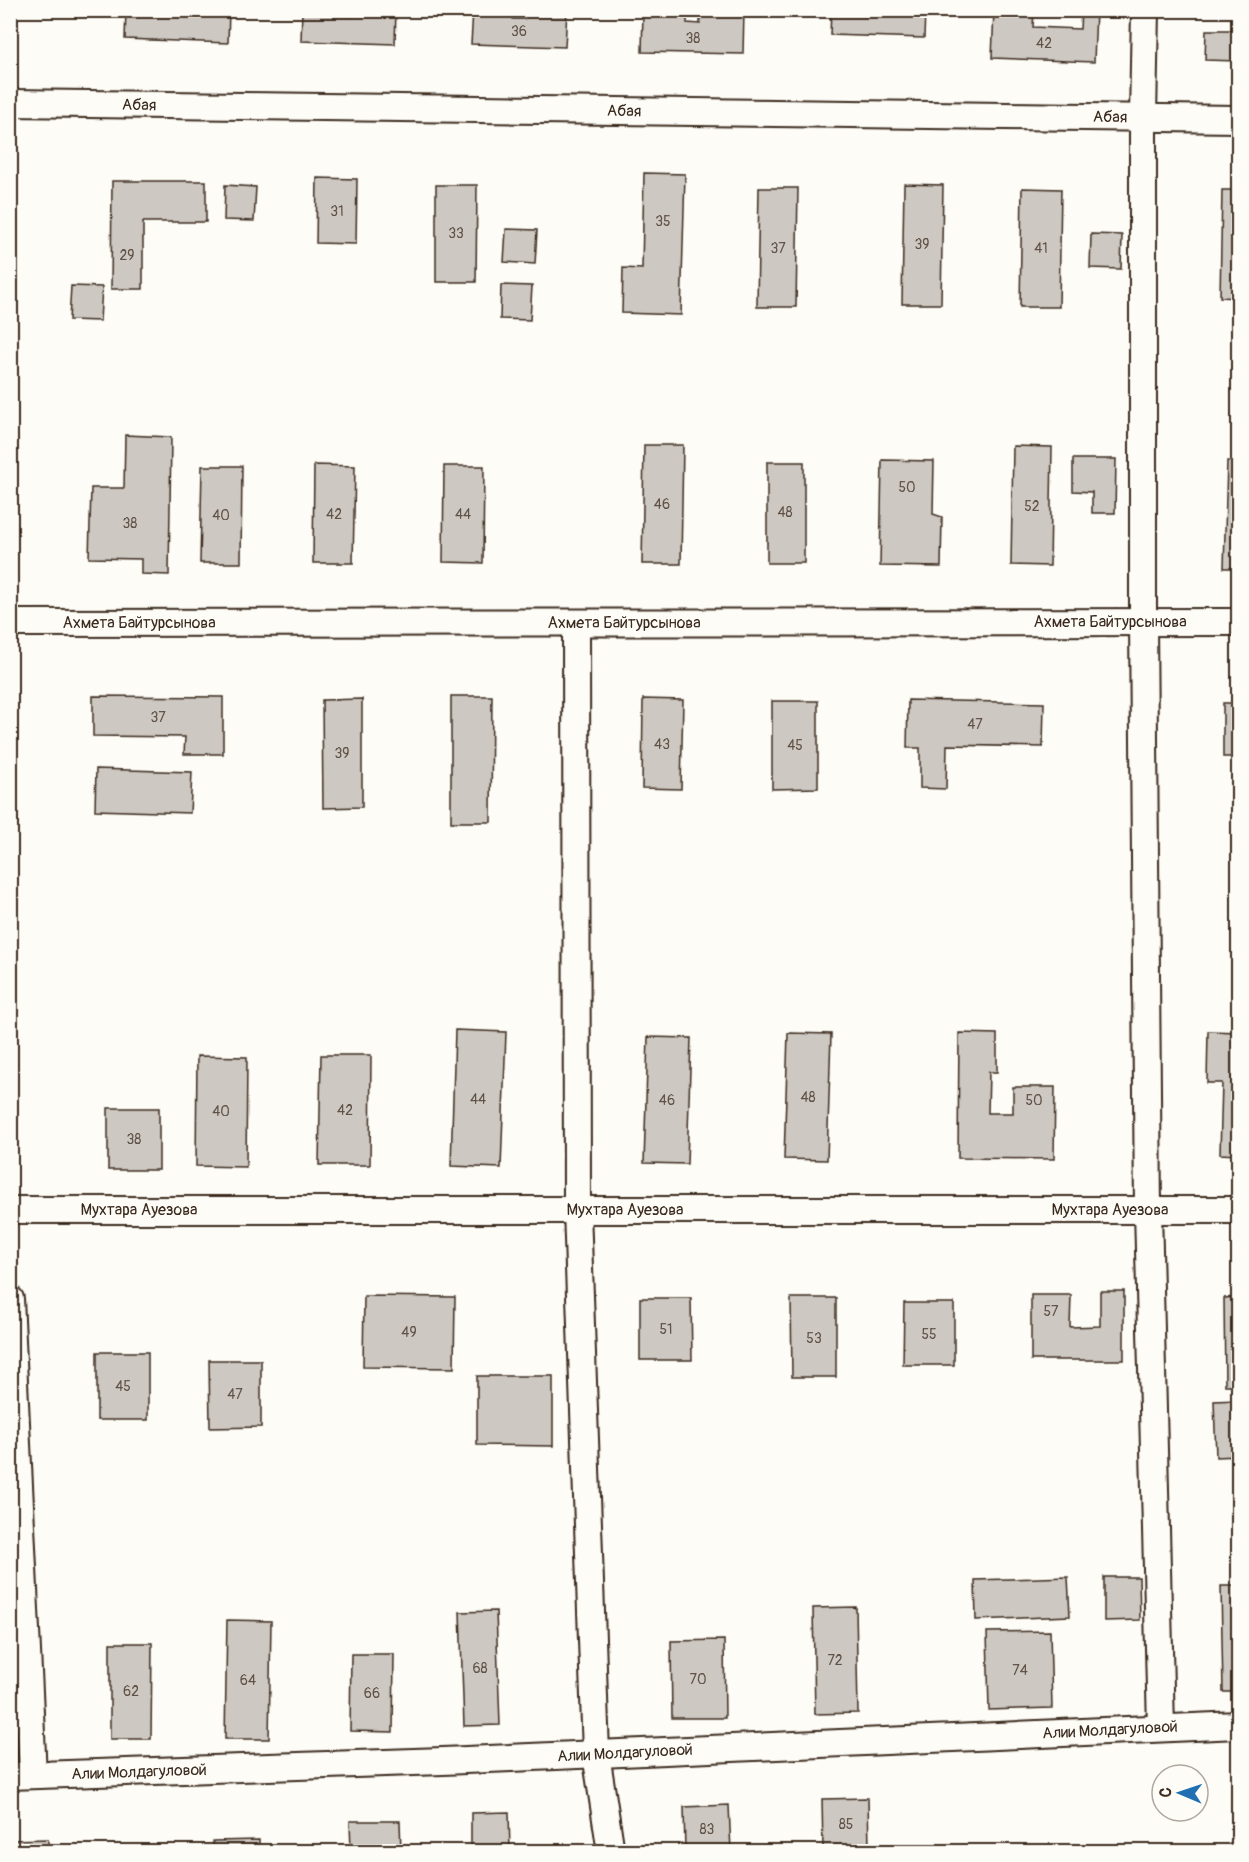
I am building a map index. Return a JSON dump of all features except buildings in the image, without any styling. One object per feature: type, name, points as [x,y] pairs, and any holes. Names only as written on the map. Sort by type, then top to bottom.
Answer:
[{"type":"street","points":[[1145,10],[1143,622],[1148,1210],[1161,1728]]},
{"type":"street","name":"Абая","points":[[10,103],[1239,119]]},
{"type":"street","name":"Ахмета Байтурсынова","points":[[10,623],[1239,622]]},
{"type":"street","points":[[576,623],[577,1210],[596,1754],[611,1851]]},
{"type":"street","name":"Мухтара Ауезова","points":[[10,1210],[1239,1210]]},
{"type":"street","points":[[10,1299],[22,1776]]},
{"type":"street","name":"Алии Молдагуловой","points":[[22,1776],[596,1754],[1239,1725]]}]
